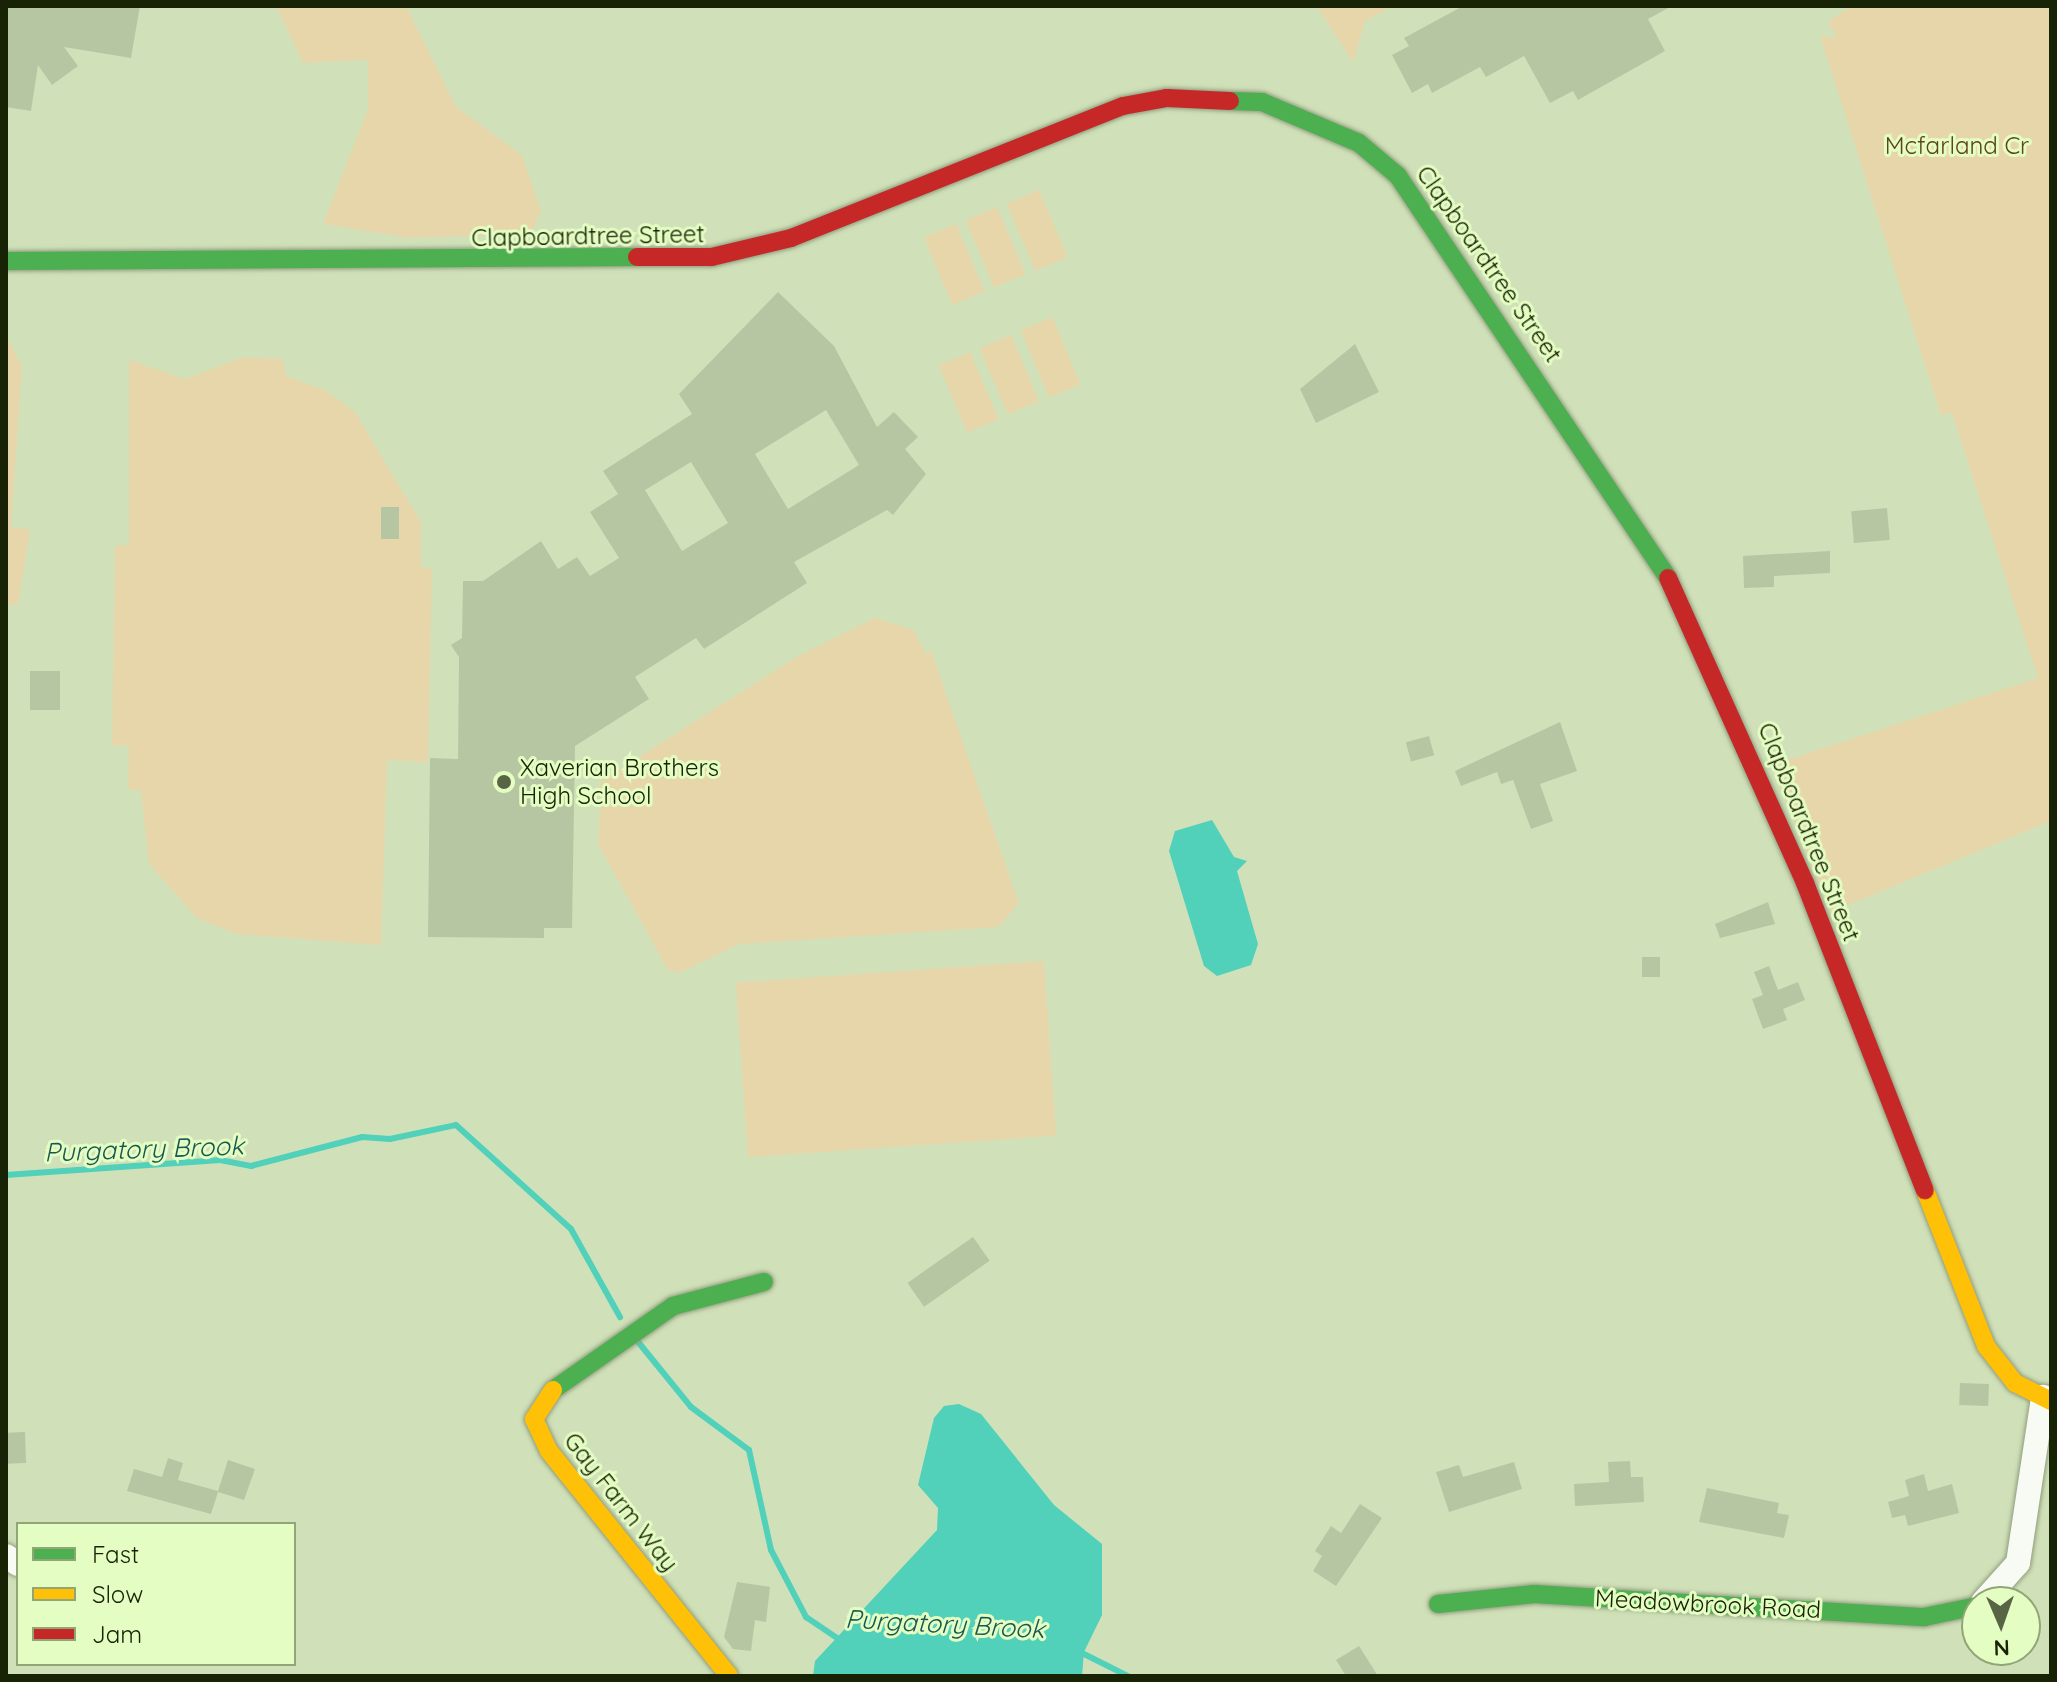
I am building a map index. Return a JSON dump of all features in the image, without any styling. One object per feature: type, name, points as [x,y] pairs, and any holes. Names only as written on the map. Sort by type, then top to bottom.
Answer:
[{"type":"main road","name":"Clapboardtree Street","points":[[6,261],[712,257],[791,238],[1123,106],[1167,98],[1262,102],[1359,143],[1398,176],[1432,222],[1681,598],[1805,883],[1986,1346],[2015,1383],[2047,1399]]},
{"type":"main road","name":"Gay Farm Way","points":[[729,1676],[549,1451],[534,1419],[554,1388],[625,1333],[673,1306],[764,1282]]},
{"type":"main road","name":"Meadowbrook Road","points":[[1438,1604],[1534,1594],[1924,1617],[1961,1609]]},
{"type":"street","points":[[1997,1586],[2018,1563],[2047,1399]]},
{"type":"green space","points":[[276,6],[406,6],[456,107],[522,155],[541,211],[531,234],[409,238],[323,224],[368,109],[368,60],[303,63]]},
{"type":"green space","points":[[1317,6],[1394,6],[1365,21],[1353,62]]},
{"type":"green space","name":"Mcfarland Cr","points":[[1851,6],[2051,6],[2051,821],[1831,912],[1772,765],[2038,678],[1952,413],[1941,415],[1820,36],[1837,38],[1828,22]]},
{"type":"green space","points":[[1039,190],[1068,257],[1035,271],[1007,204]]},
{"type":"green space","points":[[997,207],[1026,274],[994,287],[966,220]]},
{"type":"green space","points":[[956,224],[985,291],[952,305],[924,238]]},
{"type":"green space","points":[[1052,317],[1081,384],[1049,397],[1021,330]]},
{"type":"green space","points":[[1011,335],[1039,401],[1008,415],[980,348]]},
{"type":"green space","points":[[6,336],[22,366],[11,527],[30,530],[18,605],[6,604]]},
{"type":"green space","points":[[970,352],[999,419],[967,432],[939,365]]},
{"type":"green space","points":[[243,357],[283,359],[286,376],[325,390],[355,412],[421,522],[421,568],[432,568],[428,762],[387,760],[381,945],[237,934],[197,918],[149,864],[141,791],[128,789],[129,746],[112,745],[115,546],[129,545],[129,360],[185,379]]},
{"type":"green space","points":[[875,618],[914,630],[925,654],[931,651],[1019,903],[998,927],[739,944],[679,973],[668,970],[598,844],[601,781],[800,655]]},
{"type":"green space","points":[[1044,961],[1056,1136],[748,1157],[736,983]]},
{"type":"water","points":[[1212,820],[1234,857],[1247,861],[1237,871],[1258,944],[1251,965],[1217,976],[1204,966],[1169,851],[1175,831]]},
{"type":"water","points":[[959,1404],[981,1414],[1054,1505],[1102,1544],[1102,1615],[1084,1652],[1082,1676],[813,1676],[815,1661],[937,1530],[938,1508],[918,1485],[934,1418],[944,1406]]},
{"type":"building","points":[[6,6],[140,6],[131,58],[64,47],[78,66],[52,85],[38,65],[31,111],[6,107]]},
{"type":"building","points":[[1463,6],[1672,6],[1648,19],[1665,51],[1578,100],[1573,91],[1550,103],[1524,56],[1486,77],[1480,67],[1432,93],[1428,84],[1412,93],[1392,55],[1409,46],[1404,38]]},
{"type":"building","points":[[778,292],[834,346],[877,427],[894,412],[918,437],[905,449],[926,474],[893,515],[887,510],[794,562],[807,583],[704,649],[696,638],[635,677],[649,699],[575,746],[572,928],[544,928],[544,938],[428,937],[430,758],[458,759],[459,657],[451,645],[462,638],[463,581],[483,581],[541,541],[558,569],[577,557],[590,576],[619,558],[590,512],[618,494],[603,471],[692,414],[679,394]],"holes":[[[826,410],[859,465],[788,509],[755,454]],[[691,462],[728,523],[682,551],[645,490]]]},
{"type":"building","points":[[1355,344],[1379,392],[1316,423],[1300,389]]},
{"type":"building","points":[[381,507],[399,507],[399,539],[381,539]]},
{"type":"building","points":[[1887,508],[1890,540],[1854,543],[1851,511]]},
{"type":"building","points":[[1830,551],[1830,573],[1774,576],[1774,587],[1744,588],[1743,556]]},
{"type":"building","points":[[30,671],[60,671],[60,710],[30,710]]},
{"type":"building","points":[[1560,722],[1577,771],[1540,784],[1553,821],[1531,829],[1513,780],[1501,784],[1497,772],[1461,786],[1455,771]]},
{"type":"building","points":[[1429,736],[1434,755],[1411,762],[1406,742]]},
{"type":"building","points":[[1768,902],[1775,924],[1720,938],[1715,924]]},
{"type":"building","points":[[1642,957],[1660,957],[1660,977],[1642,977]]},
{"type":"building","points":[[1769,966],[1778,990],[1798,982],[1805,1000],[1783,1009],[1787,1020],[1763,1029],[1752,999],[1763,995],[1754,972]]},
{"type":"building","points":[[973,1237],[990,1261],[924,1307],[907,1283]]},
{"type":"building","points":[[1960,1383],[1989,1384],[1988,1406],[1959,1405]]},
{"type":"building","points":[[25,1432],[26,1463],[7,1464],[6,1433]]},
{"type":"building","points":[[168,1458],[183,1463],[178,1480],[218,1491],[228,1460],[255,1469],[244,1500],[218,1492],[211,1514],[127,1491],[134,1469],[162,1477]]},
{"type":"building","points":[[1630,1461],[1631,1477],[1643,1477],[1644,1502],[1575,1506],[1574,1484],[1609,1482],[1608,1462]]},
{"type":"building","points":[[1514,1462],[1522,1489],[1449,1512],[1436,1472],[1459,1465],[1463,1477]]},
{"type":"building","points":[[1924,1474],[1928,1491],[1952,1484],[1959,1513],[1908,1526],[1905,1515],[1892,1518],[1888,1502],[1909,1496],[1905,1480]]},
{"type":"building","points":[[1707,1488],[1779,1503],[1777,1513],[1789,1515],[1784,1538],[1699,1522]]},
{"type":"building","points":[[1360,1504],[1382,1518],[1336,1586],[1313,1571],[1322,1556],[1315,1551],[1331,1526],[1341,1533]]},
{"type":"building","points":[[737,1582],[770,1587],[766,1622],[755,1620],[751,1651],[733,1649],[724,1637]]},
{"type":"building","points":[[1359,1646],[1378,1676],[1346,1676],[1336,1660]]},
{"type":"waterway","name":"Purgatory Brook","points":[[6,1175],[220,1160],[251,1166],[362,1137],[390,1139],[456,1125],[571,1229],[620,1317]]},
{"type":"waterway","name":"Purgatory Brook","points":[[639,1343],[691,1407],[749,1450],[771,1550],[806,1617],[839,1639]]},
{"type":"waterway","name":"Purgatory Brook","points":[[1078,1651],[1128,1676]]},
{"type":"traffic: fast","points":[[1230,101],[1262,102],[1359,143],[1398,176],[1668,578]]},
{"type":"traffic: fast","points":[[6,261],[637,257]]},
{"type":"traffic: fast","points":[[553,1390],[673,1306],[764,1282]]},
{"type":"traffic: fast","points":[[1438,1604],[1534,1594],[1924,1617],[1961,1609]]},
{"type":"traffic: slow","points":[[1925,1190],[1986,1346],[2015,1383],[2051,1401]]},
{"type":"traffic: slow","points":[[553,1390],[534,1419],[549,1451],[729,1676]]},
{"type":"traffic: jam","points":[[637,257],[712,257],[791,238],[1123,106],[1167,98],[1230,101]]},
{"type":"traffic: jam","points":[[1668,578],[1805,883],[1925,1190]]},
{"type":"place","name":"Xaverian Brothers High School","points":[[504,782]]}]
